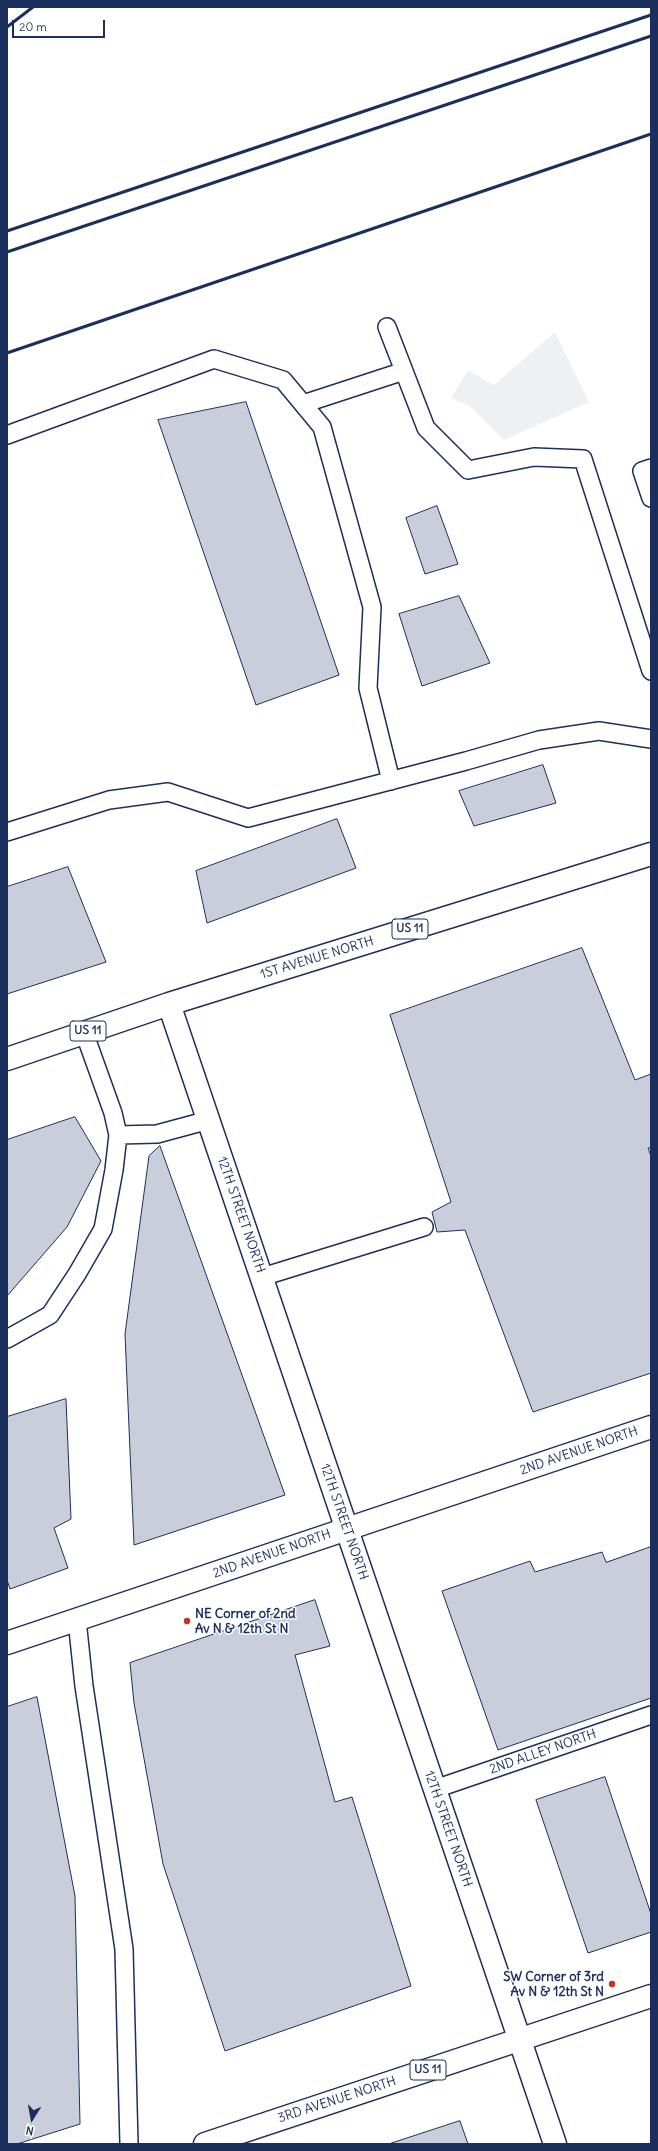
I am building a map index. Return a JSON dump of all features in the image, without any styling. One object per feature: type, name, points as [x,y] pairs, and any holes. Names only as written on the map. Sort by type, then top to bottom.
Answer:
[{"type":"main road","name":"1ST AVENUE NORTH","points":[[7,1059],[169,1004],[651,854]]},
{"type":"main road","name":"12TH STREET NORTH","points":[[169,1004],[555,2144]]},
{"type":"main road","name":"2ND AVENUE NORTH","points":[[7,1643],[651,1427]]},
{"type":"main road","name":"3RD AVENUE NORTH","points":[[205,2144],[651,1996]]},
{"type":"lane","points":[[387,327],[426,428],[468,470],[534,457],[583,459],[651,671]]},
{"type":"lane","points":[[7,434],[214,359],[283,380],[322,427],[372,607],[368,688],[391,781]]},
{"type":"lane","points":[[303,404],[404,371]]},
{"type":"lane","points":[[651,468],[642,471],[651,498]]},
{"type":"lane","points":[[7,832],[109,800],[168,792],[248,818],[391,781],[539,740],[599,731],[651,739]]},
{"type":"lane","points":[[7,1339],[50,1315],[77,1274],[103,1229],[114,1170],[118,1135],[113,1114],[84,1032]]},
{"type":"lane","points":[[118,1135],[157,1134],[209,1120]]},
{"type":"lane","points":[[262,1277],[424,1227]]},
{"type":"lane","points":[[77,1620],[84,1686],[124,1949],[129,2144]]},
{"type":"lane","name":"2ND ALLEY NORTH","points":[[435,1789],[651,1714]]},
{"type":"shaded area","points":[[555,332],[589,402],[504,440],[471,407],[451,398],[468,370],[494,385]]},
{"type":"building","points":[[246,402],[339,675],[256,705],[158,420]]},
{"type":"building","points":[[437,506],[458,564],[425,574],[406,518]]},
{"type":"building","points":[[459,596],[490,663],[422,686],[399,614]]},
{"type":"building","points":[[543,765],[556,803],[474,826],[459,791]]},
{"type":"building","points":[[337,819],[356,868],[207,923],[196,871]]},
{"type":"building","points":[[68,867],[106,962],[7,994],[7,887]]},
{"type":"building","points":[[582,948],[635,1080],[651,1074],[651,1148],[648,1148],[651,1156],[651,1373],[533,1412],[465,1230],[437,1232],[432,1212],[451,1202],[390,1015]]},
{"type":"building","points":[[75,1117],[101,1161],[67,1227],[7,1296],[7,1140]]},
{"type":"building","points":[[160,1146],[285,1495],[134,1545],[125,1334],[149,1156]]},
{"type":"building","points":[[66,1399],[71,1519],[54,1528],[68,1568],[10,1589],[7,1580],[7,1417]]},
{"type":"building","points":[[651,1547],[651,1698],[498,1750],[442,1591],[530,1561],[535,1572],[602,1552],[606,1562]]},
{"type":"building","points":[[315,1600],[330,1646],[295,1655],[335,1802],[352,1797],[411,1986],[225,2051],[163,1864],[134,1703],[130,1663]]},
{"type":"building","points":[[37,1697],[75,1896],[80,2124],[17,2144],[7,2144],[7,1707]]},
{"type":"building","points":[[605,1777],[651,1914],[651,1932],[588,1953],[536,1800]]},
{"type":"building","points":[[460,2121],[468,2144],[389,2144]]},
{"type":"railway","points":[[7,27],[33,7]]},
{"type":"railway","points":[[7,231],[651,15]]},
{"type":"railway","points":[[7,252],[651,36]]},
{"type":"railway","points":[[7,353],[651,134]]},
{"type":"place","name":"NE Corner of 2nd Av N & 12th St N","points":[[187,1621]]},
{"type":"place","name":"SW Corner of 3rd Av N & 12th St N","points":[[612,1984]]}]
